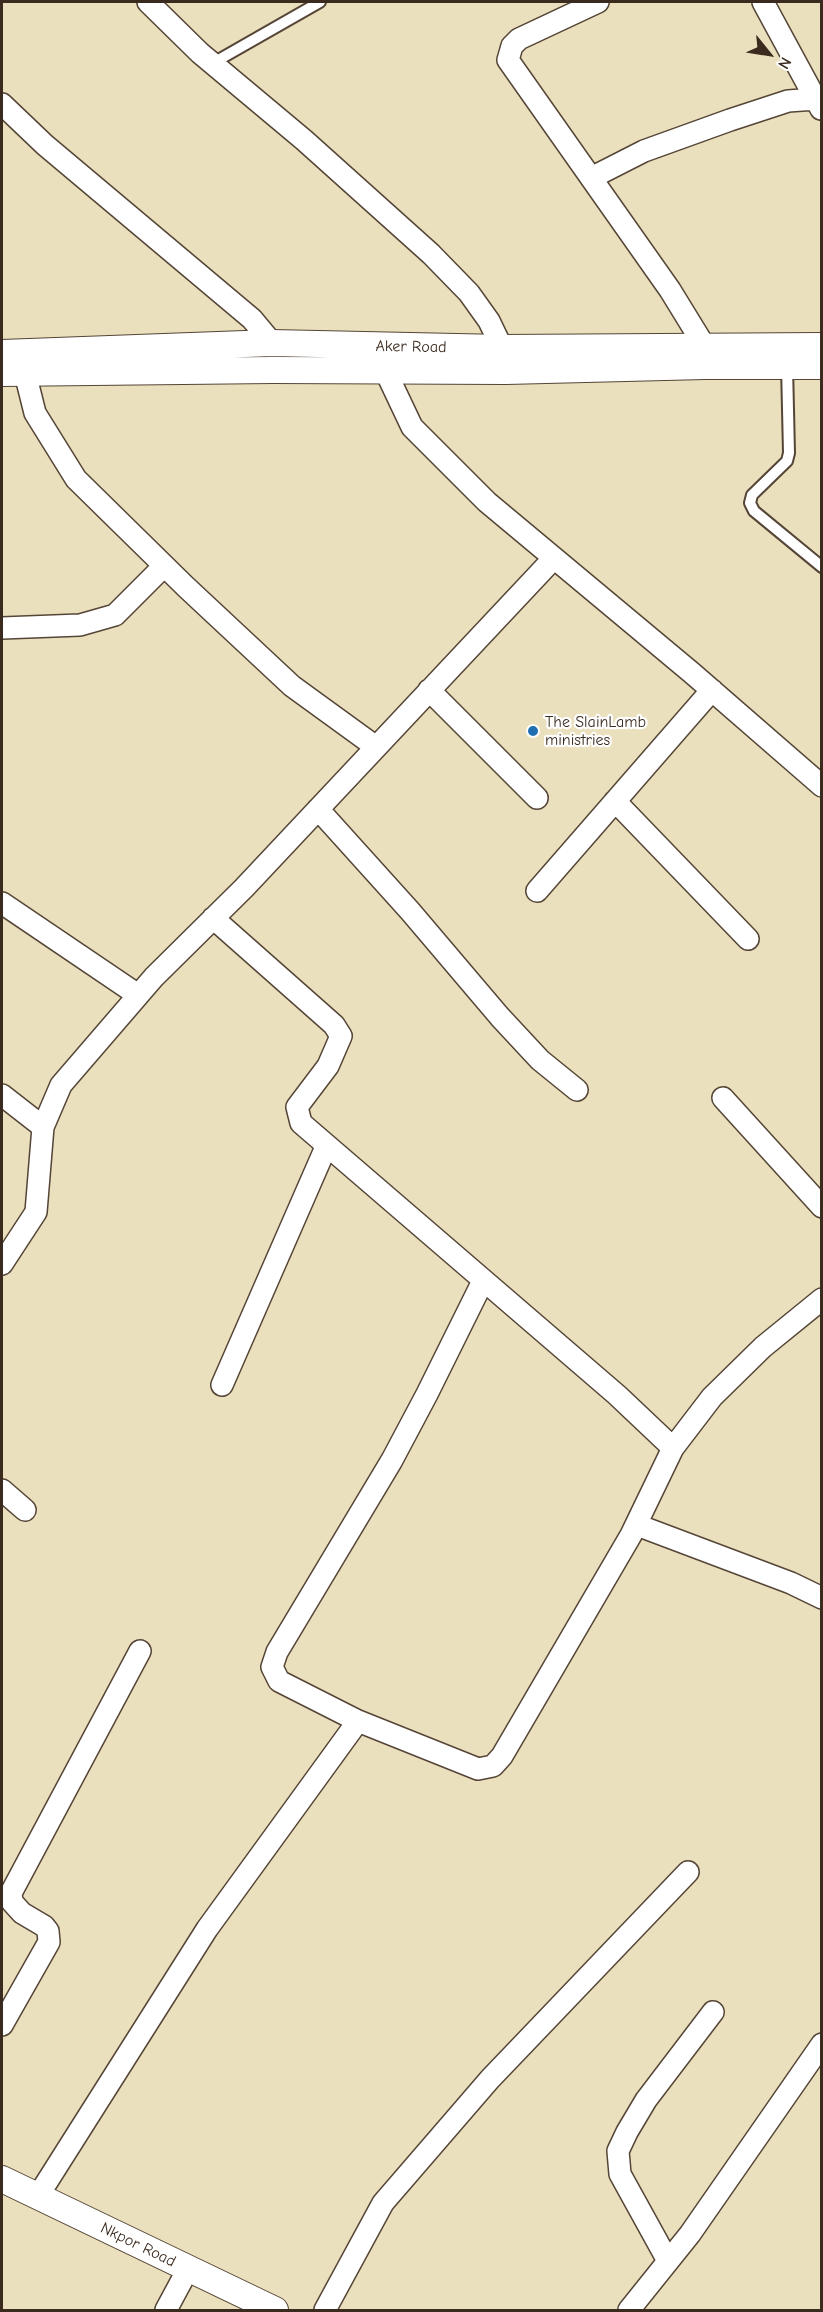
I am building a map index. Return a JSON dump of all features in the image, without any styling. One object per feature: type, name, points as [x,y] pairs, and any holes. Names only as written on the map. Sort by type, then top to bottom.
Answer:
[{"type":"street","points":[[148,2],[213,63],[304,140],[431,254],[470,293],[489,321],[502,348]]},
{"type":"street","points":[[598,2],[519,39],[512,46],[508,60],[670,290],[705,347]]},
{"type":"street","points":[[763,2],[819,105]]},
{"type":"street","points":[[591,178],[644,151],[788,101],[819,105]]},
{"type":"street","points":[[2,104],[45,145],[252,319],[272,343]]},
{"type":"street","name":"Aker Road","points":[[2,353],[272,343],[502,348],[705,347],[820,356]]},
{"type":"street","name":"Aker Road","points":[[13,373],[273,369],[506,371],[787,366],[820,356]]},
{"type":"street","points":[[385,370],[412,427],[487,502],[820,781]]},
{"type":"street","points":[[13,373],[76,479],[164,566],[292,686],[376,747]]},
{"type":"street","points":[[2,1264],[36,1212],[43,1127],[61,1085],[154,976],[318,809],[554,558]]},
{"type":"street","points":[[2,628],[80,625],[115,615],[164,566]]},
{"type":"street","points":[[429,690],[537,798]]},
{"type":"street","points":[[537,891],[712,690]]},
{"type":"street","points":[[615,801],[748,939]]},
{"type":"street","points":[[318,809],[411,911],[508,1026],[540,1060],[577,1090]]},
{"type":"street","points":[[2,903],[138,995]]},
{"type":"street","points":[[213,918],[334,1025],[341,1036],[328,1066],[297,1107],[301,1123],[617,1395],[673,1448]]},
{"type":"street","points":[[2,1095],[43,1127]]},
{"type":"street","points":[[723,1098],[822,1207]]},
{"type":"street","points":[[222,1385],[327,1147]]},
{"type":"street","points":[[483,1281],[397,1450],[277,1652],[272,1667],[279,1681],[358,1721],[477,1769],[493,1766],[502,1756],[637,1525],[673,1448],[712,1397],[763,1347],[822,1299]]},
{"type":"street","points":[[2,1490],[26,1510]]},
{"type":"street","points":[[637,1525],[791,1583],[822,1598]]},
{"type":"street","points":[[2,2025],[49,1942],[48,1931],[44,1926],[22,1913],[7,1899],[140,1651]]},
{"type":"street","points":[[38,2196],[207,1929],[358,1721]]},
{"type":"street","points":[[325,2310],[383,2203],[490,2079],[688,1872]]},
{"type":"street","points":[[668,2261],[620,2174],[618,2151],[646,2100],[713,2012]]},
{"type":"street","points":[[629,2310],[690,2234],[822,2044]]},
{"type":"street","name":"Nkpor Road","points":[[2,2179],[275,2310]]},
{"type":"street","points":[[166,2310],[188,2269]]},
{"type":"lane","points":[[213,63],[320,2]]},
{"type":"lane","points":[[787,366],[788,461],[752,495],[750,503],[754,511],[822,567]]},
{"type":"place","name":"The SlainLamb ministries","points":[[533,731]]}]
